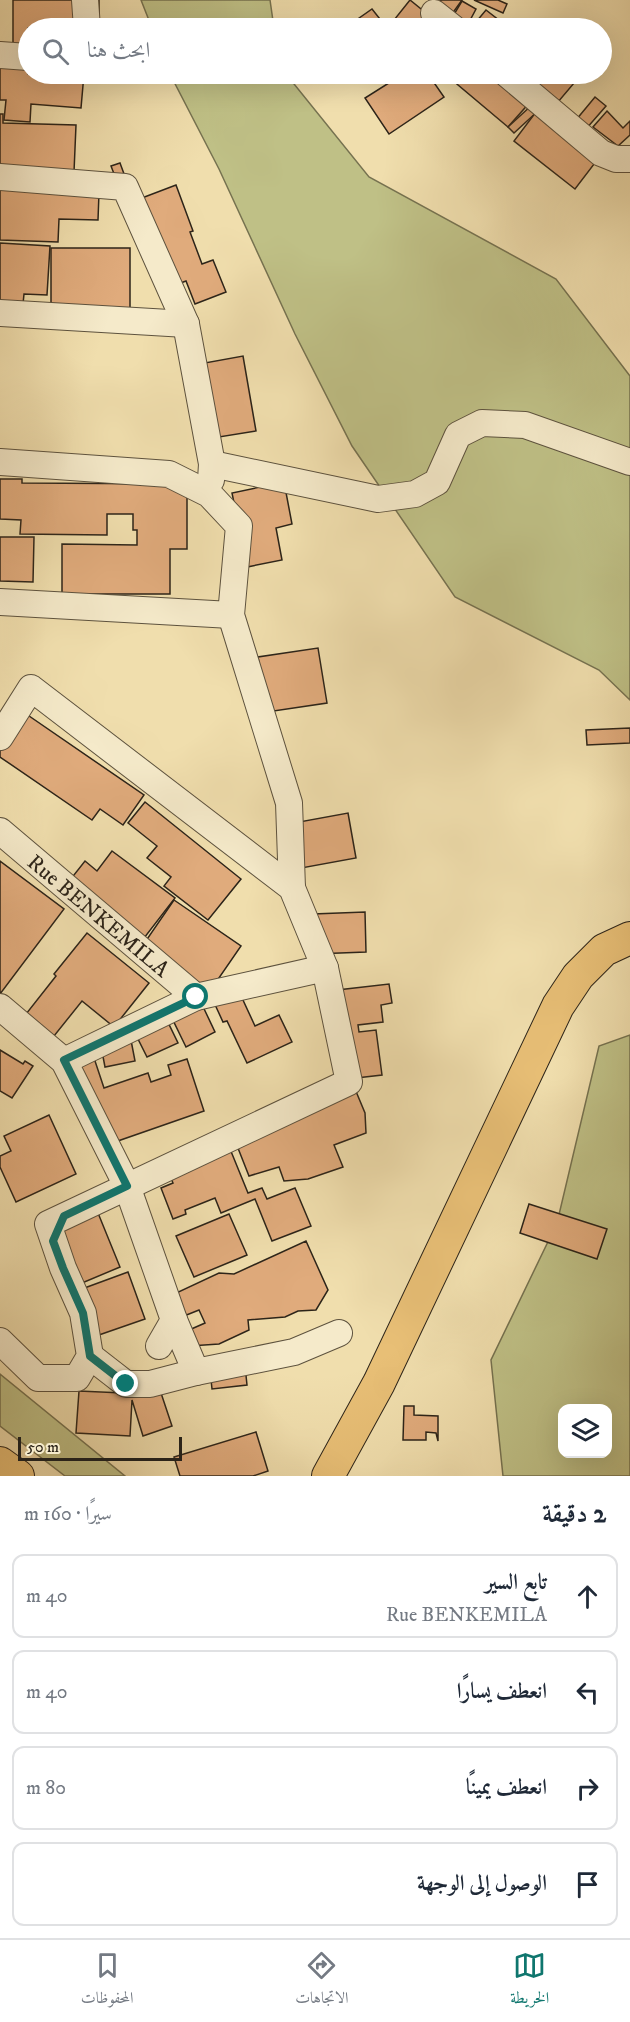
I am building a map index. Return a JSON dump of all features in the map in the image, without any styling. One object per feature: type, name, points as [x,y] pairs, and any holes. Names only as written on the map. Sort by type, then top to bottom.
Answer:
[{"type":"main road","points":[[328,1476],[379,1383],[558,1006],[578,976],[604,950],[630,938]]},
{"type":"main road","points":[[0,1463],[18,1476]]},
{"type":"street","points":[[85,0],[86,18]]},
{"type":"street","points":[[0,55],[18,56]]},
{"type":"street","points":[[519,84],[601,153],[616,159],[630,159]]},
{"type":"street","points":[[0,177],[125,187],[186,324],[213,464],[209,494]]},
{"type":"street","points":[[0,313],[186,324]]},
{"type":"street","points":[[213,464],[378,499],[415,494],[437,482],[458,435],[482,423],[525,425],[630,462]]},
{"type":"street","points":[[0,462],[169,474],[209,494],[239,526],[231,615],[289,803],[292,888],[325,968],[349,1082],[48,1224],[63,1268],[83,1313],[90,1356],[77,1378],[38,1378],[0,1341]]},
{"type":"street","points":[[0,602],[231,615]]},
{"type":"street","points":[[0,736],[31,688],[292,888]]},
{"type":"street","name":"Rue BENKEMILA","points":[[0,831],[196,997],[64,1060]]},
{"type":"street","points":[[196,997],[325,968]]},
{"type":"street","points":[[0,1007],[64,1060],[127,1186],[174,1320],[196,1372]]},
{"type":"street","points":[[159,1346],[174,1320]]},
{"type":"street","points":[[90,1356],[126,1384],[150,1384],[294,1352],[339,1333]]},
{"type":"street","points":[[346,1476],[352,1431]]},
{"type":"green space","points":[[141,0],[270,0],[273,18],[148,18]]},
{"type":"green space","points":[[175,84],[294,84],[369,177],[556,279],[630,376],[630,700],[599,670],[455,597],[352,446],[295,334],[219,169]]},
{"type":"green space","points":[[630,1035],[630,1476],[503,1476],[491,1360],[557,1223],[599,1046]]},
{"type":"green space","points":[[0,1374],[125,1476],[65,1476],[0,1426]]},
{"type":"building","points":[[13,0],[99,0],[99,18],[18,18],[18,47],[13,47]]},
{"type":"building","points":[[410,0],[432,18],[396,18]]},
{"type":"building","points":[[441,0],[462,0],[452,14],[438,4]]},
{"type":"building","points":[[474,0],[498,0],[507,4],[503,13]]},
{"type":"building","points":[[462,1],[476,9],[471,18],[453,16]]},
{"type":"building","points":[[372,9],[379,18],[359,18]]},
{"type":"building","points":[[486,10],[496,18],[479,18]]},
{"type":"building","points":[[0,64],[18,65],[18,84],[83,84],[81,108],[31,104],[30,122],[4,120],[6,100],[0,100]]},
{"type":"building","points":[[387,84],[435,84],[444,97],[389,134],[365,98]]},
{"type":"building","points":[[457,84],[510,84],[531,101],[508,127]]},
{"type":"building","points":[[537,84],[573,84],[558,102]]},
{"type":"building","points":[[595,97],[606,106],[586,129],[576,120]]},
{"type":"building","points":[[533,104],[539,110],[514,133],[508,127]]},
{"type":"building","points":[[539,108],[601,155],[575,189],[514,141]]},
{"type":"building","points":[[607,111],[623,128],[630,121],[630,135],[618,146],[593,127]]},
{"type":"building","points":[[0,114],[3,114],[3,123],[76,125],[74,172],[0,169]]},
{"type":"building","points":[[120,163],[134,201],[176,185],[202,264],[213,260],[226,292],[195,304],[186,281],[159,291],[111,166]]},
{"type":"building","points":[[0,189],[99,193],[98,220],[59,219],[58,242],[0,240]]},
{"type":"building","points":[[0,243],[50,246],[47,295],[24,294],[23,304],[0,303]]},
{"type":"building","points":[[51,248],[130,248],[130,308],[51,308]]},
{"type":"building","points":[[243,356],[256,431],[219,437],[199,364]]},
{"type":"building","points":[[0,479],[22,479],[22,483],[187,484],[187,549],[170,549],[170,594],[62,594],[62,544],[137,545],[137,530],[133,530],[133,514],[107,514],[107,535],[20,534],[21,520],[0,519]]},
{"type":"building","points":[[284,482],[292,524],[276,528],[282,560],[247,567],[232,493]]},
{"type":"building","points":[[0,537],[34,537],[33,582],[0,581]]},
{"type":"building","points":[[318,648],[327,703],[267,712],[258,657]]},
{"type":"building","points":[[16,707],[144,795],[123,825],[100,809],[92,820],[0,757],[0,731]]},
{"type":"building","points":[[630,728],[630,743],[587,745],[586,730]]},
{"type":"building","points":[[145,802],[241,879],[208,920],[164,886],[171,877],[147,858],[157,846],[128,823]]},
{"type":"building","points":[[348,813],[356,858],[296,869],[288,824]]},
{"type":"building","points":[[112,851],[175,898],[141,942],[66,885],[85,861],[97,871]]},
{"type":"building","points":[[0,861],[64,909],[0,994]]},
{"type":"building","points":[[174,900],[241,946],[210,991],[143,945]]},
{"type":"building","points":[[365,912],[366,952],[314,954],[313,914]]},
{"type":"building","points":[[87,933],[149,983],[114,1027],[82,1001],[54,1036],[26,1014]]},
{"type":"building","points":[[389,984],[392,1003],[381,1005],[383,1022],[358,1025],[359,1032],[376,1030],[382,1075],[339,1080],[320,992]]},
{"type":"building","points":[[236,985],[255,1026],[279,1015],[292,1042],[247,1063],[227,1021],[223,1022],[211,996]]},
{"type":"building","points":[[198,996],[215,1032],[186,1047],[168,1010]]},
{"type":"building","points":[[162,1010],[178,1043],[147,1057],[131,1025]]},
{"type":"building","points":[[130,1035],[135,1061],[105,1067],[100,1041]]},
{"type":"building","points":[[90,1046],[104,1088],[148,1073],[151,1082],[171,1075],[168,1065],[187,1059],[204,1111],[112,1143],[62,1055]]},
{"type":"building","points":[[0,1050],[23,1064],[25,1061],[33,1066],[12,1098],[0,1091]]},
{"type":"building","points":[[355,1089],[365,1113],[366,1133],[334,1145],[343,1167],[308,1179],[284,1181],[279,1167],[249,1176],[234,1138]]},
{"type":"building","points":[[49,1115],[76,1174],[16,1202],[0,1167],[0,1156],[11,1151],[4,1136]]},
{"type":"building","points":[[228,1144],[248,1193],[262,1188],[267,1199],[295,1188],[311,1226],[272,1241],[255,1199],[221,1213],[215,1198],[185,1210],[186,1214],[173,1219],[161,1188],[173,1183],[167,1168]]},
{"type":"building","points":[[529,1204],[607,1229],[597,1259],[520,1233]]},
{"type":"building","points":[[98,1213],[120,1267],[82,1283],[59,1229]]},
{"type":"building","points":[[229,1214],[247,1255],[194,1277],[176,1236]]},
{"type":"building","points":[[306,1241],[328,1290],[316,1310],[298,1311],[285,1317],[248,1320],[249,1330],[219,1344],[190,1346],[189,1330],[205,1323],[199,1310],[184,1316],[174,1294],[219,1273],[234,1274]]},
{"type":"building","points":[[128,1272],[145,1319],[96,1336],[79,1290]]},
{"type":"building","points":[[245,1366],[247,1385],[212,1389],[210,1370]]},
{"type":"building","points":[[158,1384],[172,1426],[143,1436],[132,1400],[130,1436],[76,1433],[79,1391],[123,1393]]},
{"type":"building","points":[[404,1406],[414,1406],[414,1415],[438,1416],[438,1441],[436,1433],[426,1432],[426,1440],[403,1440]]},
{"type":"building","points":[[256,1432],[268,1471],[253,1476],[180,1476],[174,1457]]},
{"type":"route","points":[[126,1384],[90,1356],[83,1313],[53,1241],[64,1216],[127,1186],[64,1060],[196,997]]}]
